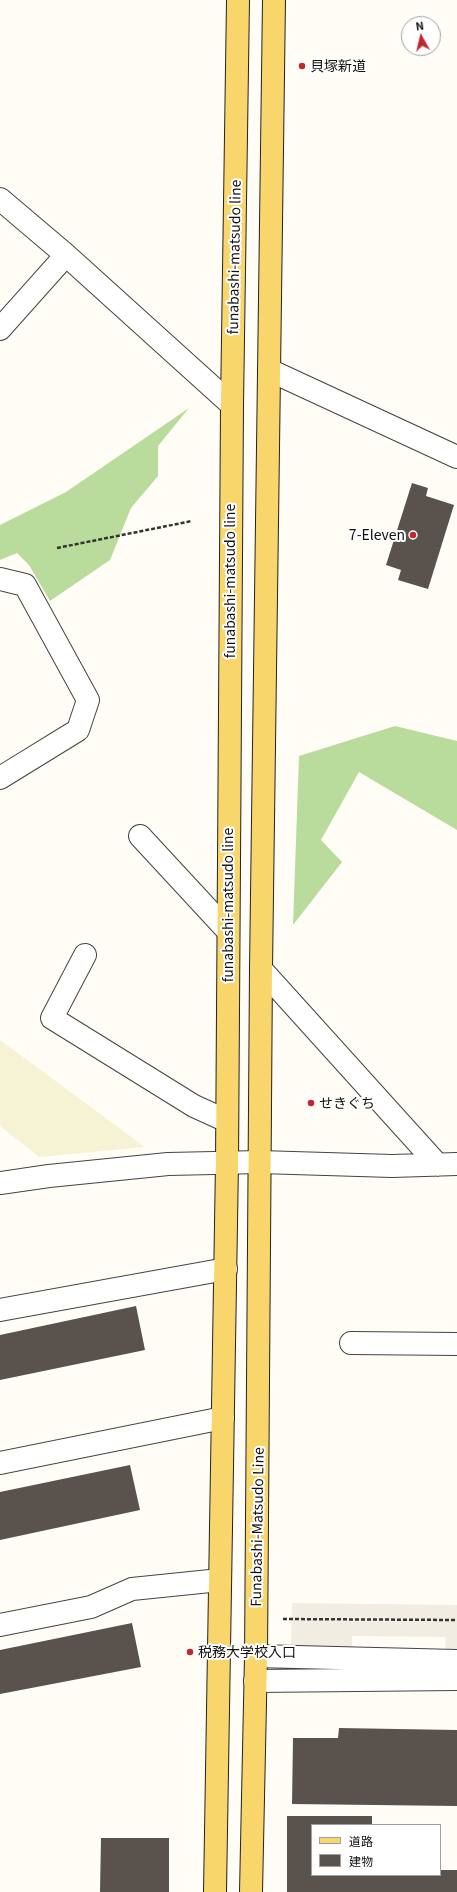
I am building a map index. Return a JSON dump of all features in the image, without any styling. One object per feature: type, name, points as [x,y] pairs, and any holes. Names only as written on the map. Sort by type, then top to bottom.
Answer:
[{"type":"main road","name":"funabashi-matsudo line","points":[[227,1163],[227,930],[232,405],[238,0]]},
{"type":"main road","points":[[260,1162],[261,969],[274,0]]},
{"type":"main road","name":"Funabashi-Matsudo Line","points":[[251,1892],[256,1656],[260,1162]]},
{"type":"main road","points":[[216,1892],[227,1163]]},
{"type":"street","points":[[0,199],[66,254],[232,405]]},
{"type":"street","points":[[0,329],[66,254]]},
{"type":"street","points":[[269,370],[457,456]]},
{"type":"street","points":[[0,579],[25,585],[88,700],[78,730],[0,778]]},
{"type":"street","points":[[140,836],[227,930]]},
{"type":"street","points":[[85,955],[52,1018],[194,1106],[227,1121]]},
{"type":"street","points":[[261,969],[448,1165]]},
{"type":"street","points":[[0,1183],[118,1168],[168,1164],[260,1162],[392,1166],[448,1165]]},
{"type":"street","points":[[0,1310],[226,1269]]},
{"type":"street","points":[[351,1343],[457,1344]]},
{"type":"street","points":[[0,1463],[223,1418]]},
{"type":"street","points":[[0,1625],[90,1608],[132,1589],[220,1580]]},
{"type":"street","points":[[256,1656],[457,1661]]},
{"type":"street","points":[[255,1681],[457,1679]]},
{"type":"path","points":[[58,548],[192,521]]},
{"type":"path","points":[[280,1619],[457,1620]]},
{"type":"shaded area","points":[[0,1040],[145,1147],[39,1157],[0,1126]]},
{"type":"shaded area","points":[[292,1603],[457,1605],[457,1650],[446,1650],[445,1637],[352,1636],[352,1650],[291,1646]]},
{"type":"green space","points":[[189,408],[158,446],[158,476],[131,508],[110,560],[50,601],[29,565],[17,553],[0,560],[0,525],[66,492]]},
{"type":"green space","points":[[395,726],[457,741],[457,830],[359,772],[321,840],[342,862],[293,925],[299,756]]},
{"type":"building","points":[[412,483],[428,488],[426,496],[454,505],[428,589],[398,580],[401,570],[386,565]]},
{"type":"building","points":[[136,1306],[145,1350],[0,1380],[0,1335]]},
{"type":"building","points":[[130,1465],[140,1510],[0,1540],[0,1492]]},
{"type":"building","points":[[132,1623],[141,1667],[0,1694],[0,1650]]},
{"type":"building","points":[[339,1728],[457,1730],[457,1806],[292,1804],[293,1738],[338,1738]]},
{"type":"building","points":[[287,1816],[372,1816],[372,1824],[311,1824],[311,1876],[441,1876],[441,1870],[457,1870],[457,1892],[287,1892]]},
{"type":"building","points":[[101,1838],[169,1838],[169,1892],[100,1892]]},
{"type":"place","name":"貝塚新道","points":[[302,66]]},
{"type":"place","name":"7-Eleven","points":[[413,535]]},
{"type":"place","name":"せきぐち","points":[[311,1103]]},
{"type":"place","name":"税務大学校入口","points":[[190,1652]]}]
